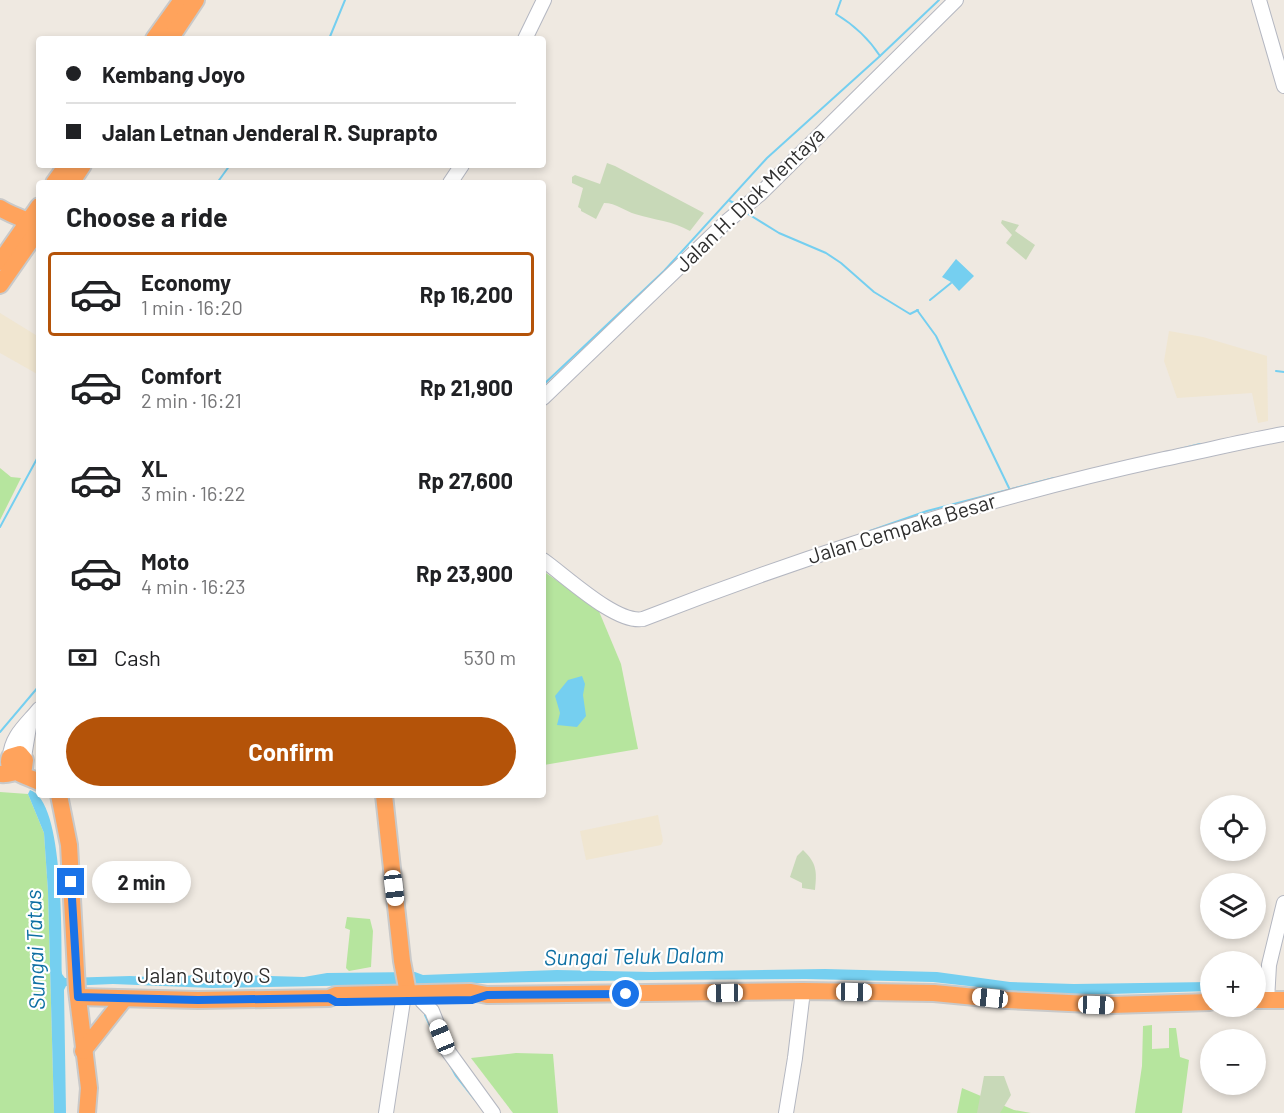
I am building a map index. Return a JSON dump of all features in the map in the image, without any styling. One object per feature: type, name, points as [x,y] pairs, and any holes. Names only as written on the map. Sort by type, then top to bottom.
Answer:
[{"type":"highway","points":[[165,35],[182,0]]},
{"type":"highway","points":[[165,35],[196,0]]},
{"type":"highway","points":[[5,212],[33,232]]},
{"type":"highway","points":[[0,262],[33,232]]},
{"type":"highway","points":[[0,285],[33,232]]},
{"type":"highway","points":[[10,764],[36,767]]},
{"type":"highway","points":[[10,764],[36,780]]},
{"type":"highway","points":[[58,798],[69,845],[77,988],[89,1088],[87,1113]]},
{"type":"highway","points":[[384,798],[403,964],[410,995]]},
{"type":"highway","name":"Jalan Sutoyo S","points":[[77,988],[124,999],[329,998],[336,1002],[410,995],[472,1000],[487,995],[803,991],[934,993],[1007,1000],[1111,1005],[1200,1002]]},
{"type":"highway","points":[[1266,998],[1284,1000]]},
{"type":"highway","points":[[83,1052],[124,999]]},
{"type":"street","points":[[526,36],[544,0]]},
{"type":"street","name":"Jalan H. Djok Mentaya","points":[[546,395],[725,223],[759,194],[956,0]]},
{"type":"street","points":[[1258,0],[1284,86]]},
{"type":"street","name":"Jalan Cempaka Besar","points":[[546,562],[610,610],[625,618],[637,620],[785,566],[934,517],[1078,478],[1284,434]]},
{"type":"street","points":[[10,764],[11,747],[15,737],[35,714]]},
{"type":"street","points":[[1266,982],[1284,903]]},
{"type":"street","points":[[786,1113],[803,991]]},
{"type":"street","points":[[386,1113],[410,995],[432,1011],[448,1052],[493,1113]]},
{"type":"shaded area","points":[[0,313],[36,335],[36,373],[0,353]]},
{"type":"shaded area","points":[[1169,331],[1203,337],[1267,356],[1268,421],[1258,423],[1252,393],[1177,398],[1164,361]]},
{"type":"shaded area","points":[[658,815],[663,841],[661,845],[586,860],[580,831]]},
{"type":"green space","points":[[607,163],[704,213],[690,231],[608,203],[604,203],[596,219],[578,207],[583,188],[572,183],[572,177],[575,175],[600,184]]},
{"type":"green space","points":[[1002,220],[1019,225],[1015,231],[1035,245],[1026,260],[1006,243],[1012,235],[1001,223]]},
{"type":"green space","points":[[0,468],[11,477],[21,478],[0,520]]},
{"type":"green space","points":[[546,573],[598,609],[621,664],[638,749],[546,765]]},
{"type":"green space","points":[[0,792],[28,794],[44,833],[48,892],[54,1113],[0,1113]]},
{"type":"green space","points":[[803,850],[815,868],[815,890],[802,888],[802,883],[790,877],[797,856]]},
{"type":"green space","points":[[347,917],[370,919],[373,931],[371,967],[349,971],[346,968],[350,930],[345,928]]},
{"type":"green space","points":[[1152,1025],[1152,1049],[1169,1048],[1169,1028],[1176,1028],[1180,1057],[1189,1060],[1182,1113],[1135,1113],[1142,1066],[1143,1026]]},
{"type":"green space","points":[[516,1053],[553,1054],[558,1113],[513,1113],[471,1058]]},
{"type":"green space","points":[[984,1076],[1004,1076],[1011,1095],[1000,1113],[977,1113]]},
{"type":"green space","points":[[962,1088],[1014,1110],[1031,1113],[957,1113]]},
{"type":"water","points":[[956,259],[974,276],[959,291],[951,282],[942,277]]},
{"type":"water","points":[[582,676],[585,684],[583,695],[586,716],[577,727],[557,725],[560,713],[555,696],[568,680]]},
{"type":"water","points":[[30,790],[36,798],[41,800],[50,819],[55,844],[61,904],[62,974],[65,978],[130,976],[172,978],[201,974],[304,977],[327,973],[415,972],[423,975],[557,970],[651,972],[825,969],[937,972],[1010,982],[1074,984],[1200,982],[1200,991],[1040,994],[933,982],[806,979],[212,988],[113,984],[66,986],[64,990],[66,1113],[54,1113],[48,892],[44,833],[28,794]]},
{"type":"waterway","points":[[330,36],[345,0]]},
{"type":"waterway","points":[[841,0],[836,14],[861,33],[880,56]]},
{"type":"waterway","points":[[546,382],[664,271],[767,158],[939,0]]},
{"type":"waterway","points":[[219,180],[228,168]]},
{"type":"waterway","points":[[730,201],[736,204]]},
{"type":"waterway","points":[[745,212],[779,233],[826,253],[874,292],[910,314],[918,310]]},
{"type":"waterway","points":[[930,300],[951,283]]},
{"type":"waterway","points":[[917,310],[936,336],[1009,488]]},
{"type":"waterway","points":[[1276,371],[1284,372]]},
{"type":"waterway","points":[[1180,449],[1200,444]]},
{"type":"waterway","points":[[0,527],[36,461]]},
{"type":"waterway","points":[[867,532],[927,511],[1054,478]]},
{"type":"waterway","points":[[0,732],[36,690]]},
{"type":"waterway","points":[[425,1015],[434,1034]]},
{"type":"waterway","points":[[450,1065],[475,1100]]},
{"type":"route","points":[[71,882],[78,997],[198,1000],[329,998],[336,1002],[345,1002],[472,1000],[487,995],[626,994]]},
{"type":"water label","name":"Sungai Tatas","points":[[35,950]]},
{"type":"water label","name":"Sungai Teluk Dalam","points":[[634,956]]}]
